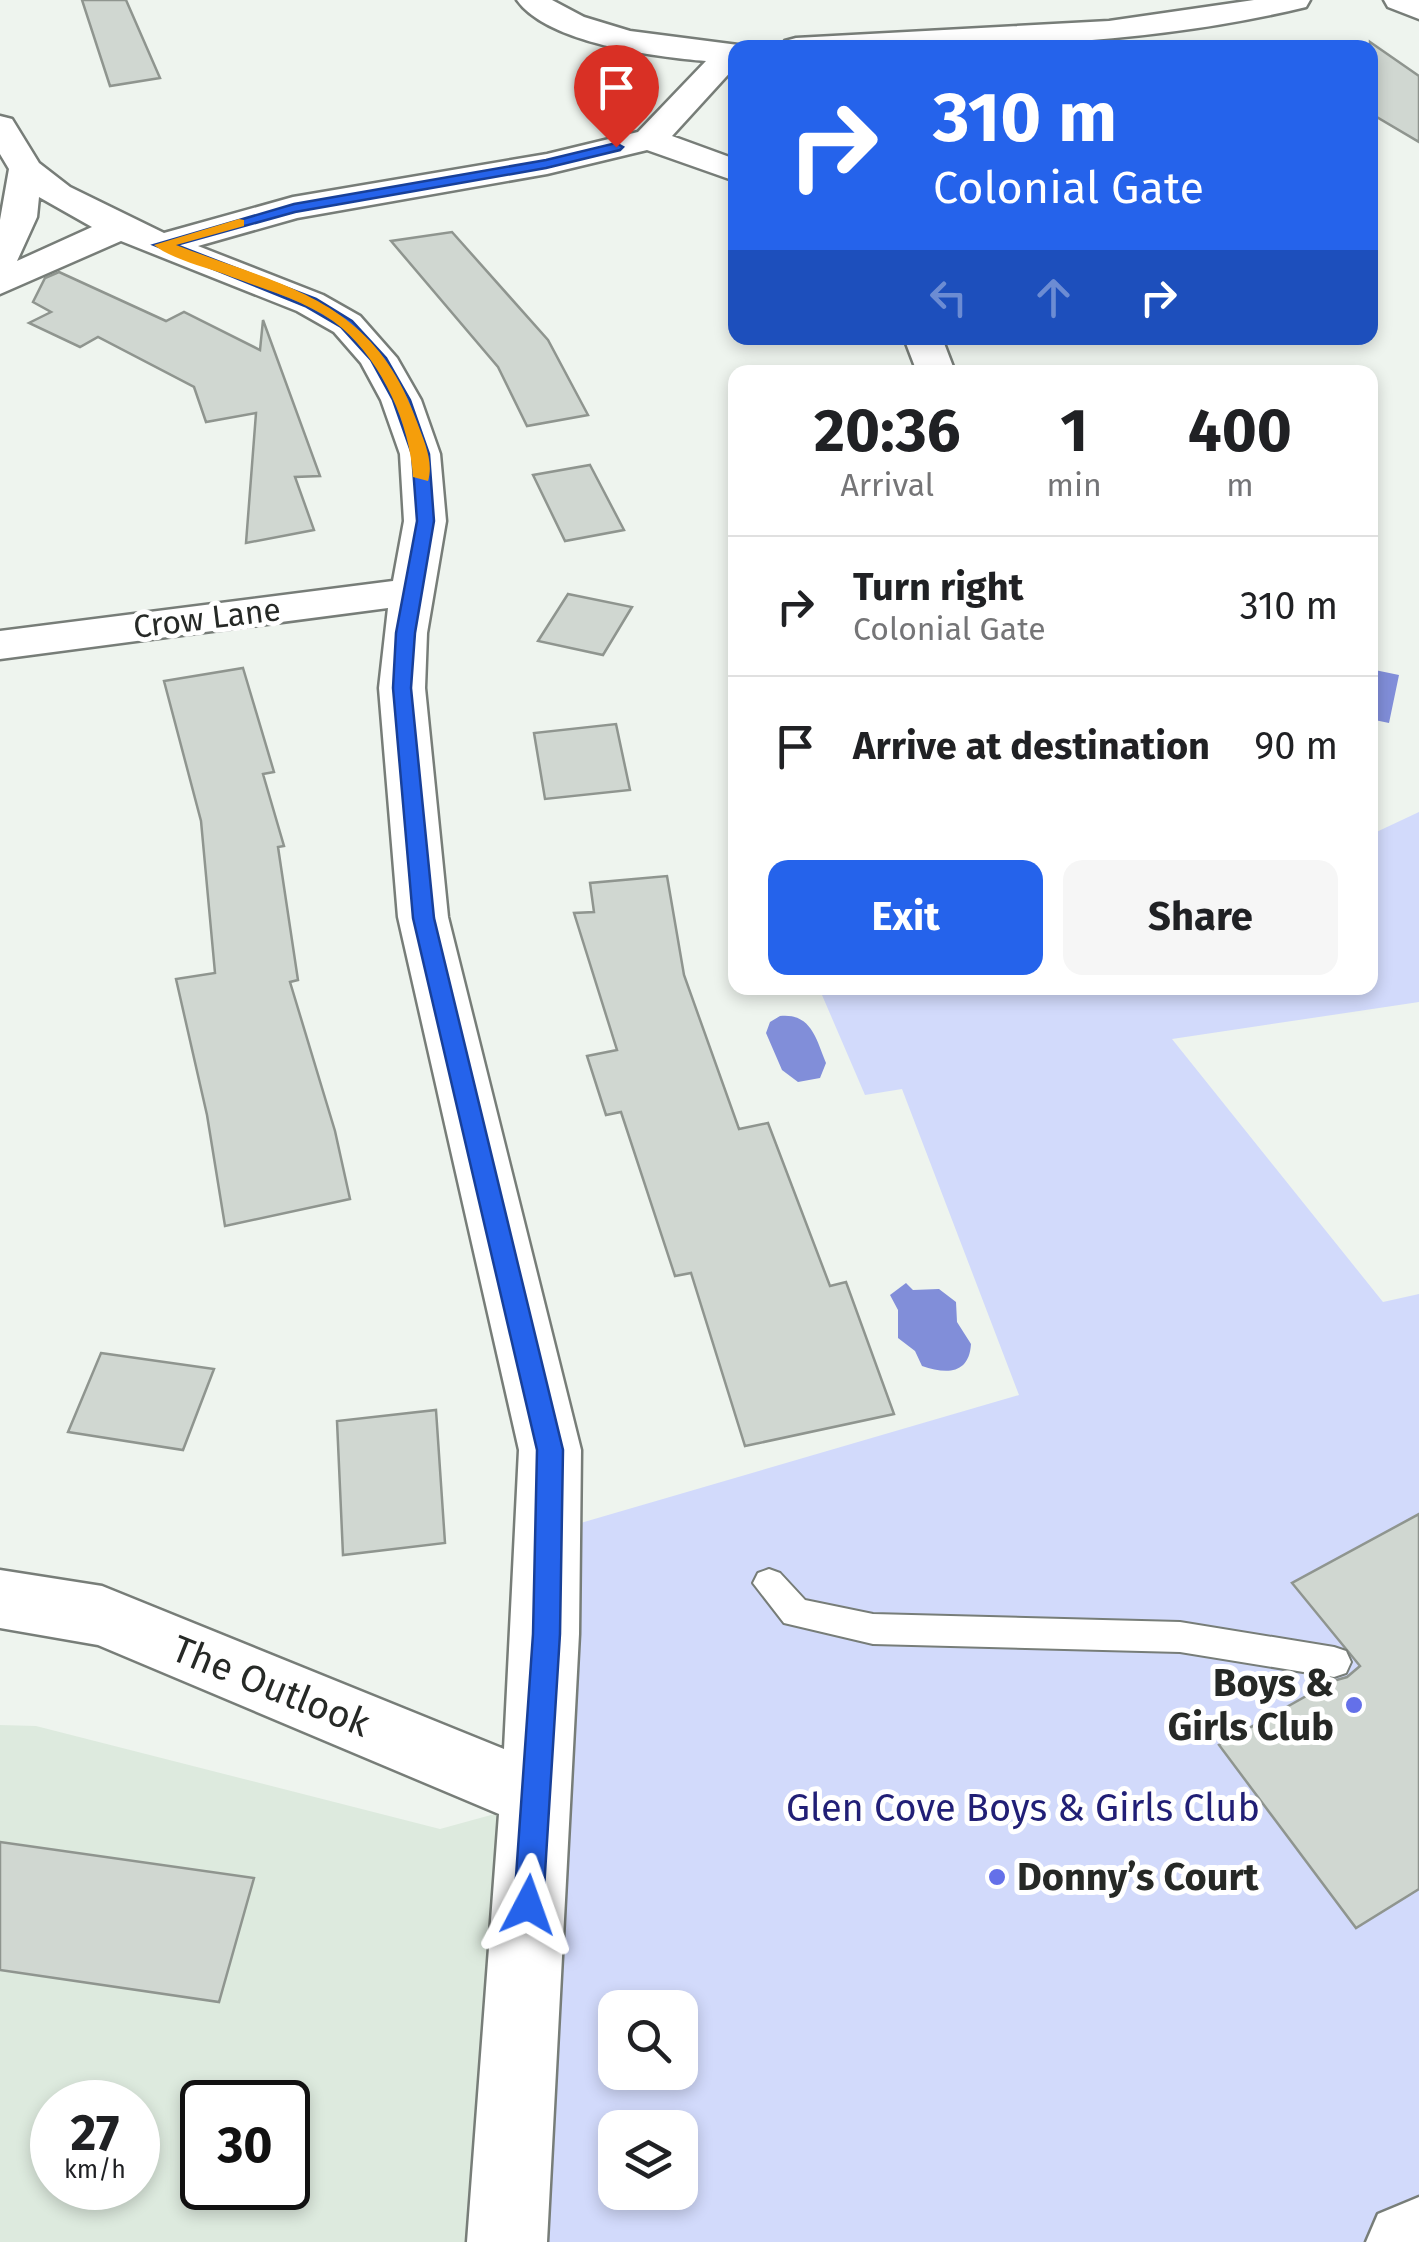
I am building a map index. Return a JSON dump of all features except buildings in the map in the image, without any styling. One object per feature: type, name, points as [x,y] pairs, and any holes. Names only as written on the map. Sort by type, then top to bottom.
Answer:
[{"type":"street","points":[[532,0],[549,14],[594,32],[728,52]]},
{"type":"street","points":[[851,40],[946,26],[1092,35],[1184,23],[1295,0]]},
{"type":"street","points":[[1399,0],[1419,10]]},
{"type":"street","points":[[0,284],[140,236],[546,164],[650,138],[693,98],[728,58]]},
{"type":"street","points":[[650,138],[728,168]]},
{"type":"street","points":[[13,148],[58,194],[140,236],[310,303],[346,324],[378,358],[402,400],[420,454],[425,521],[402,688],[423,918],[550,1450],[546,1634],[507,2242]]},
{"type":"street","points":[[0,260],[19,216],[13,148]]},
{"type":"street","name":"Crow Lane","points":[[0,645],[414,591]]},
{"type":"street","name":"The Outlook","points":[[0,1599],[102,1616],[536,1795]]},
{"type":"street","points":[[1406,2242],[1419,2237]]},
{"type":"lane","points":[[769,1584],[796,1613],[873,1629],[1180,1637],[1334,1662]]},
{"type":"shaded area","points":[[0,1725],[36,1726],[440,1829],[516,1808],[488,2242],[0,2242]]},
{"type":"green space","name":"Glen Cove Boys & Girls Club","points":[[1419,812],[1419,1002],[1172,1039],[1383,1302],[1419,1294],[1419,2242],[488,2242],[543,1534],[1019,1395],[902,1089],[865,1095],[822,995],[1378,995],[1378,831]]},
{"type":"water","points":[[1378,671],[1399,675],[1389,723],[1378,721]]},
{"type":"water","points":[[780,1016],[799,1019],[811,1029],[826,1063],[820,1078],[798,1082],[782,1070],[766,1033],[770,1022]]},
{"type":"water","points":[[906,1283],[913,1290],[939,1289],[956,1302],[957,1322],[971,1344],[961,1367],[948,1371],[922,1366],[915,1351],[898,1338],[898,1310],[890,1295]]},
{"type":"slow traffic","points":[[239,223],[161,245],[310,303],[346,324],[378,358],[402,400],[420,454],[422,477]]},
{"type":"place","name":"Boys & Girls Club","points":[[1354,1705]]},
{"type":"place","name":"Donny’s Court","points":[[997,1877]]},
{"type":"route","points":[[528,1905],[546,1634],[550,1450],[423,918],[402,688],[406,633],[425,521],[420,454],[402,400],[378,358],[346,324],[310,303],[161,245],[294,208],[546,164],[616,147]]}]
